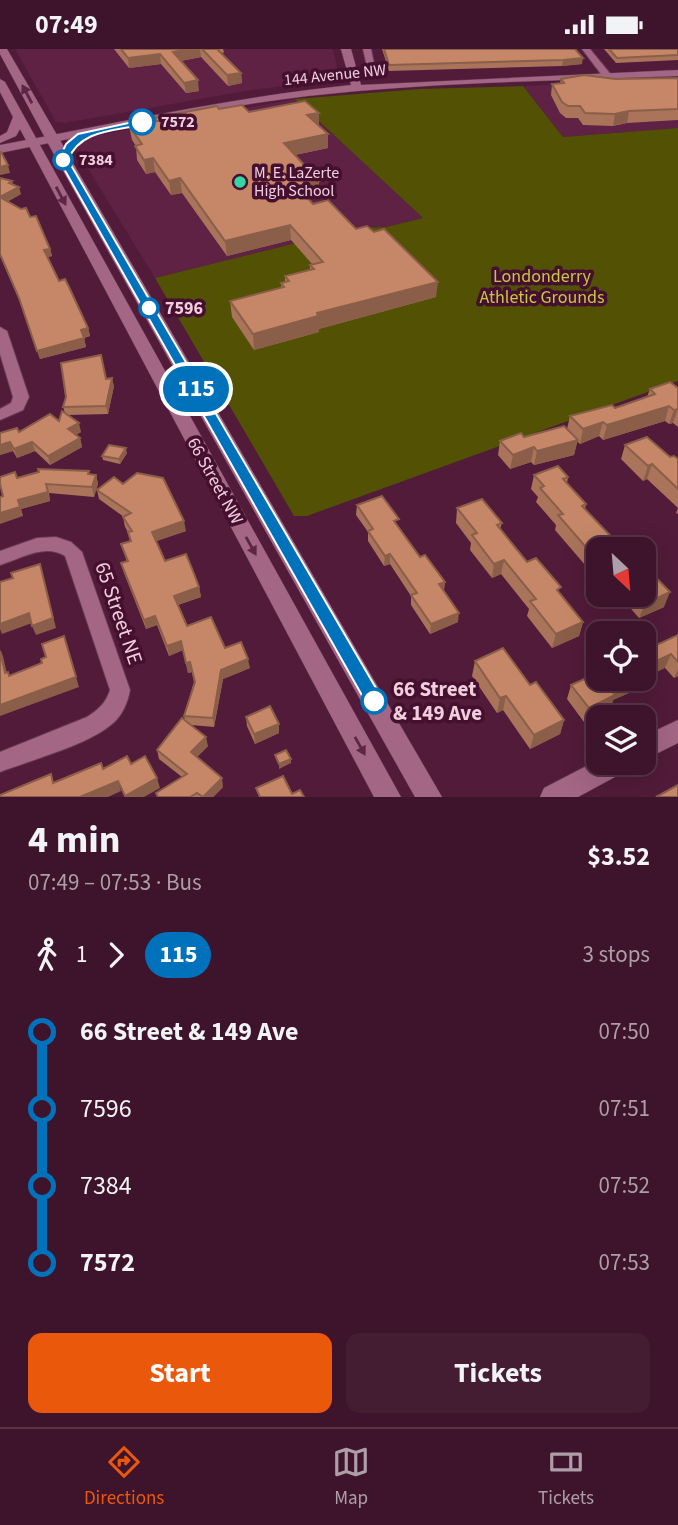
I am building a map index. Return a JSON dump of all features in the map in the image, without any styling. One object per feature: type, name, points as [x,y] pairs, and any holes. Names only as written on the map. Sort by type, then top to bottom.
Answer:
[{"type":"main road","name":"66 Street NW","points":[[2,49],[40,138],[388,797]]},
{"type":"main road","points":[[346,49],[356,85]]},
{"type":"main road","name":"144 Avenue NW","points":[[0,149],[40,138],[256,94],[356,85],[678,67]]},
{"type":"main road","name":"144 Avenue NW","points":[[605,73],[678,73]]},
{"type":"main road","name":"144 Avenue NW","points":[[0,141],[87,133],[356,85]]},
{"type":"main road","name":"66 Street NW","points":[[1,87],[19,117],[63,160],[429,797]]},
{"type":"main road","points":[[0,141],[12,134],[19,117]]},
{"type":"main road","points":[[63,160],[72,142],[87,133]]},
{"type":"main road","points":[[656,743],[678,731]]},
{"type":"main road","points":[[553,797],[594,775]]},
{"type":"street","points":[[367,49],[373,71]]},
{"type":"street","points":[[586,49],[605,73]]},
{"type":"street","points":[[0,331],[21,391],[18,406],[0,415]]},
{"type":"street","name":"65 Street NE","points":[[0,558],[39,545],[62,544],[75,556],[119,681],[117,702],[96,723],[0,762]]},
{"type":"shaded area","points":[[15,49],[333,49],[340,79],[251,90],[65,123],[56,122]]},
{"type":"shaded area","points":[[678,78],[678,128],[563,137],[523,86]]},
{"type":"shaded area","name":"M. E. LaZerte High School","points":[[295,99],[423,218],[386,227],[357,228],[155,278],[74,146],[88,137]]},
{"type":"green space","name":"Londonderry Athletic Grounds","points":[[523,86],[563,137],[678,128],[678,381],[307,516],[294,516],[155,278],[357,228],[386,227],[423,218],[295,99],[419,89]]},
{"type":"building","points":[[121,49],[190,49],[173,52],[198,80],[184,83],[160,54],[128,58]]},
{"type":"building","points":[[202,49],[217,49],[241,73],[227,75]]},
{"type":"building","points":[[384,49],[575,49],[583,58],[389,65]]},
{"type":"building","points":[[609,49],[678,49],[678,55],[617,58]]},
{"type":"building","points":[[584,75],[615,79],[678,78],[678,109],[615,114],[585,113],[580,106],[568,106],[562,102],[552,84],[564,83],[561,79]]},
{"type":"building","points":[[305,101],[319,113],[307,115],[328,134],[284,143],[319,181],[297,186],[313,204],[328,200],[356,229],[367,226],[374,232],[384,229],[438,282],[317,313],[318,316],[253,334],[230,301],[284,287],[281,283],[289,281],[285,276],[314,269],[310,265],[323,262],[290,225],[225,241],[180,178],[169,181],[153,158],[144,160],[135,146],[142,144],[129,126],[157,121],[154,118],[217,106],[219,109],[242,105],[249,112]]},
{"type":"building","points":[[1,152],[8,165],[0,167]]},
{"type":"building","points":[[0,178],[12,181],[9,183],[19,187],[0,197]]},
{"type":"building","points":[[0,197],[21,209],[26,208],[30,217],[36,216],[50,249],[44,250],[59,281],[65,279],[88,328],[81,330],[84,338],[37,351],[0,254]]},
{"type":"building","points":[[101,355],[106,379],[112,378],[106,406],[63,407],[66,397],[61,363]]},
{"type":"building","points":[[670,382],[678,388],[678,409],[674,410],[669,406],[607,425],[603,422],[583,429],[570,416],[612,405],[615,408],[655,394],[650,389]]},
{"type":"building","points":[[62,411],[79,423],[68,429],[80,438],[48,456],[32,442],[14,449],[10,442],[0,445],[0,433],[17,428],[19,432],[50,414],[59,421]]},
{"type":"building","points":[[564,426],[578,440],[537,451],[534,447],[513,455],[500,441],[521,433],[524,437]]},
{"type":"building","points":[[647,437],[670,457],[678,459],[678,489],[652,464],[648,466],[625,445]]},
{"type":"building","points":[[109,445],[126,448],[119,459],[102,456]]},
{"type":"building","points":[[558,466],[568,477],[563,479],[586,504],[582,506],[612,537],[586,537],[586,547],[558,515],[563,514],[540,488],[544,486],[534,475]]},
{"type":"building","points":[[38,469],[89,471],[88,474],[96,475],[92,487],[46,484],[48,492],[18,500],[20,507],[0,513],[0,497],[3,496],[0,477],[15,472],[17,478],[39,472]]},
{"type":"building","points":[[137,473],[163,478],[184,521],[152,532],[165,561],[186,554],[199,587],[174,596],[187,626],[211,617],[225,648],[241,642],[248,659],[221,670],[213,718],[184,716],[195,682],[190,662],[186,663],[181,641],[167,646],[155,616],[144,620],[121,563],[128,561],[121,544],[131,541],[128,532],[132,531],[123,517],[131,513],[97,490],[114,477],[123,484]]},
{"type":"building","points":[[382,496],[399,519],[394,521],[420,557],[425,555],[445,582],[439,584],[459,613],[431,624],[411,595],[417,593],[390,554],[385,556],[368,531],[373,529],[357,505]]},
{"type":"building","points":[[482,499],[502,523],[497,525],[527,562],[536,558],[561,587],[557,590],[583,622],[556,634],[530,601],[536,599],[504,560],[494,564],[472,535],[477,533],[457,508]]},
{"type":"building","points":[[40,564],[53,618],[32,626],[29,613],[0,624],[0,582],[13,578],[11,573]]},
{"type":"building","points":[[656,577],[670,592],[656,599]]},
{"type":"building","points":[[678,635],[678,662],[671,654],[656,661],[656,645]]},
{"type":"building","points":[[64,636],[76,677],[0,705],[0,651],[5,673],[8,672],[9,676],[42,663],[41,659],[46,657],[42,644]]},
{"type":"building","points":[[503,648],[530,685],[536,682],[564,720],[534,735],[506,696],[500,698],[475,661]]},
{"type":"building","points":[[586,678],[586,691],[612,691],[615,695],[595,705],[587,705],[571,685]]},
{"type":"building","points":[[270,706],[279,724],[254,734],[246,717]]},
{"type":"building","points":[[182,718],[206,737],[191,752],[222,778],[203,797],[197,793],[190,797],[158,797],[156,793],[187,774],[157,750]]},
{"type":"building","points":[[286,750],[291,759],[279,764],[275,755]]},
{"type":"building","points":[[127,756],[131,764],[145,756],[157,778],[125,796],[118,781],[80,797],[0,797],[51,774],[53,783],[101,763],[103,769]]},
{"type":"building","points":[[283,776],[292,794],[300,790],[304,797],[260,797],[256,788]]},
{"type":"building","points":[[678,785],[678,797],[656,797]]},
{"type":"bus line","name":"115","points":[[142,122],[81,135],[69,146],[63,160],[374,701]]},
{"type":"place","name":"7572","points":[[142,122]]},
{"type":"place","name":"7384","points":[[63,160]]},
{"type":"place","name":"M. E. LaZerte High School","points":[[240,182]]},
{"type":"place","name":"7596","points":[[149,308]]},
{"type":"place","name":"66 Street & 149 Ave","points":[[374,701]]}]
